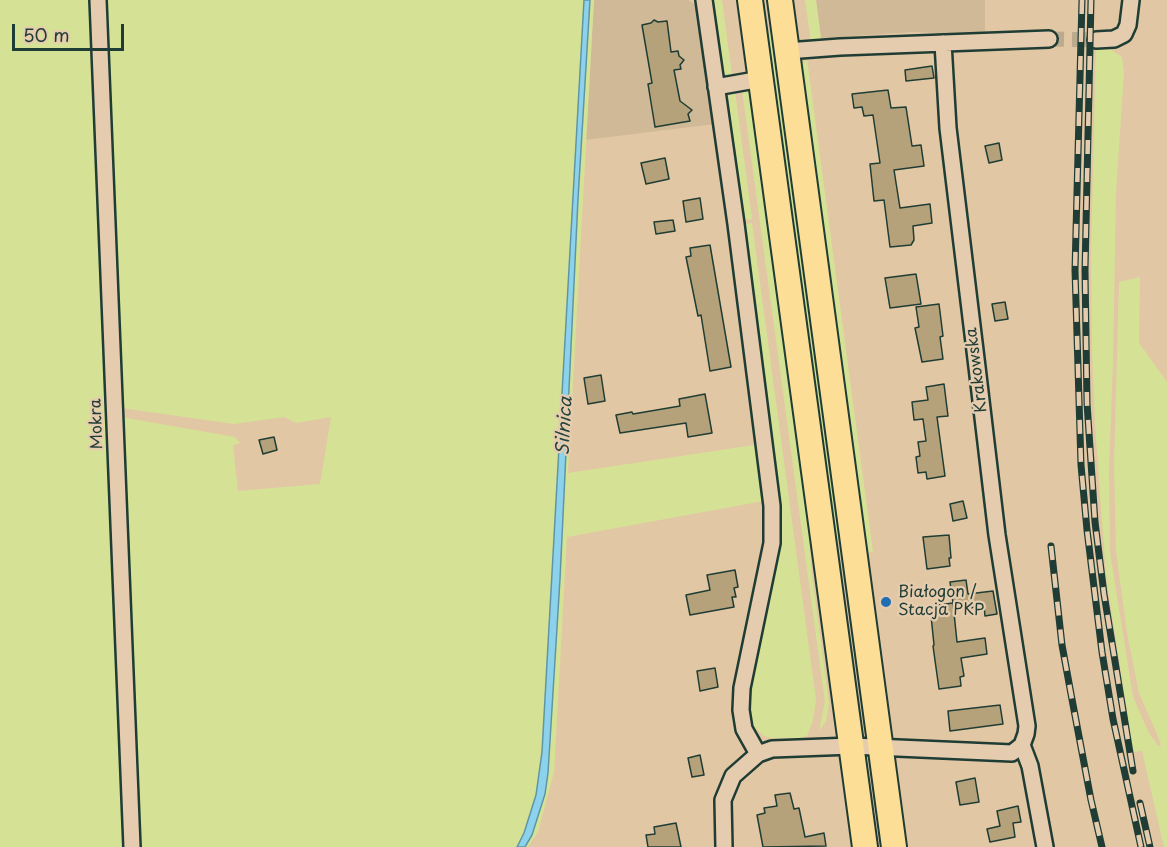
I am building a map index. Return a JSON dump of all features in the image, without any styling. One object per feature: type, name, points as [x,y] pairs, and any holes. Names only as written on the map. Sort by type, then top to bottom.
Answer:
[{"type":"main road","points":[[750,0],[865,847]]},
{"type":"main road","points":[[780,0],[894,847]]},
{"type":"street","name":"Mokra","points":[[98,0],[132,847]]},
{"type":"street","points":[[704,0],[736,224],[772,506],[772,543],[742,688],[741,710],[744,729],[758,754]]},
{"type":"street","points":[[1096,40],[1114,39],[1124,34],[1128,25],[1131,0]]},
{"type":"street","points":[[787,51],[1049,39]]},
{"type":"street","name":"Krakowska","points":[[943,43],[948,128],[997,534],[1027,726],[1022,745],[1030,766],[1045,847]]},
{"type":"street","points":[[716,87],[761,79]]},
{"type":"street","points":[[724,847],[723,800],[733,776],[758,754],[772,749],[852,746],[1012,753],[1022,745]]},
{"type":"shaded area","points":[[594,0],[688,0],[699,7],[715,124],[585,140]]},
{"type":"shaded area","points":[[816,0],[985,0],[985,35],[913,32],[821,38]]},
{"type":"green space","points":[[0,0],[89,0],[125,847],[0,847]]},
{"type":"green space","points":[[103,0],[594,0],[568,473],[761,444],[769,500],[567,537],[554,772],[538,832],[528,847],[137,847],[121,417],[235,437],[240,443],[233,445],[238,491],[320,484],[331,417],[296,423],[284,417],[234,424],[121,408],[122,354]]},
{"type":"green space","points":[[711,0],[722,0],[732,75],[727,75],[721,70]]},
{"type":"green space","points":[[805,0],[816,0],[821,38],[818,42],[811,42]]},
{"type":"green space","points":[[775,32],[863,699],[860,697],[842,558],[825,480],[765,33]]},
{"type":"green space","points":[[1096,40],[1122,57],[1124,73],[1116,193],[1109,471],[1110,552],[1133,697],[1149,733],[1158,746],[1161,745],[1139,693],[1127,633],[1116,551],[1114,466],[1119,282],[1140,277],[1139,343],[1167,382],[1167,847],[1164,847],[1142,751],[1133,752],[1106,576],[1092,349],[1091,255]]},
{"type":"green space","points":[[807,59],[873,552],[869,552],[859,510],[800,67]]},
{"type":"green space","points":[[742,90],[750,93],[754,98],[809,511],[811,567],[829,703],[826,721],[819,731],[825,702]]},
{"type":"green space","points":[[735,91],[752,219],[739,221],[727,124],[731,119],[728,96]]},
{"type":"green space","points":[[752,223],[816,700],[813,720],[807,736],[801,738],[764,736],[750,720],[745,702],[780,528],[740,225]]},
{"type":"water","name":"Silnica","points":[[584,0],[590,0],[548,773],[545,794],[532,835],[525,847],[517,847],[536,795],[542,752]]},
{"type":"building","points":[[654,20],[667,21],[671,52],[678,51],[679,56],[684,60],[680,65],[681,69],[674,70],[680,101],[692,110],[688,114],[690,121],[655,127],[648,84],[652,83],[642,25]]},
{"type":"building","points":[[932,66],[934,78],[906,81],[905,70]]},
{"type":"building","points":[[888,90],[891,108],[906,107],[912,146],[921,145],[924,166],[894,170],[900,208],[930,204],[932,223],[913,226],[914,240],[911,245],[890,247],[884,200],[874,201],[870,164],[880,163],[873,115],[864,116],[862,107],[854,108],[852,94]]},
{"type":"building","points":[[999,143],[1002,160],[989,163],[985,146]]},
{"type":"building","points":[[665,158],[669,179],[646,184],[641,163]]},
{"type":"building","points":[[700,198],[703,219],[686,222],[683,201]]},
{"type":"building","points":[[673,220],[675,231],[656,234],[654,222]]},
{"type":"building","points":[[710,245],[731,367],[710,371],[701,315],[698,316],[686,257],[691,256],[690,248]]},
{"type":"building","points":[[916,274],[921,304],[890,308],[885,278]]},
{"type":"building","points":[[1005,302],[1008,319],[995,321],[992,304]]},
{"type":"building","points":[[939,304],[943,359],[922,362],[915,328],[919,327],[916,307]]},
{"type":"building","points":[[601,375],[605,401],[588,404],[584,378]]},
{"type":"building","points":[[944,384],[948,416],[937,417],[945,476],[927,479],[926,472],[918,473],[916,457],[920,456],[918,442],[926,441],[923,419],[914,420],[912,402],[928,400],[926,387]]},
{"type":"building","points":[[705,394],[712,433],[688,437],[686,423],[620,433],[616,415],[680,406],[679,399]]},
{"type":"building","points":[[274,437],[277,450],[263,454],[259,440]]},
{"type":"building","points":[[963,501],[967,518],[953,521],[950,504]]},
{"type":"building","points":[[949,535],[950,566],[927,569],[923,537]]},
{"type":"building","points":[[735,570],[738,587],[734,588],[736,597],[732,597],[734,607],[690,615],[686,595],[710,590],[707,575]]},
{"type":"building","points":[[966,580],[968,594],[993,591],[997,614],[985,616],[984,606],[954,610],[950,582]]},
{"type":"building","points":[[953,603],[957,642],[985,638],[987,654],[961,658],[964,676],[960,677],[961,686],[939,689],[930,606]]},
{"type":"building","points":[[715,668],[718,687],[700,691],[697,671]]},
{"type":"building","points":[[1000,705],[1003,724],[950,731],[948,711]]},
{"type":"building","points":[[700,755],[704,775],[692,777],[688,758]]},
{"type":"building","points":[[975,778],[979,802],[960,805],[956,782]]},
{"type":"building","points":[[790,793],[794,809],[799,808],[805,837],[824,833],[826,846],[763,847],[757,815],[765,813],[764,808],[777,806],[775,795]]},
{"type":"building","points":[[1018,806],[1021,822],[1013,823],[1015,837],[990,842],[987,829],[1000,826],[997,811]]},
{"type":"building","points":[[676,823],[681,847],[648,847],[646,835],[655,834],[654,827]]},
{"type":"tunnel","points":[[1049,39],[1096,40]]},
{"type":"railway","points":[[1082,0],[1075,270],[1081,465],[1102,652],[1113,719],[1141,847]]},
{"type":"railway","points":[[1091,0],[1085,270],[1087,403],[1095,522],[1104,594],[1133,771]]},
{"type":"railway","points":[[1051,546],[1062,645],[1102,847]]},
{"type":"railway","points":[[1140,803],[1150,847]]},
{"type":"place","name":"Białogon / Stacja PKP","points":[[886,602]]}]
